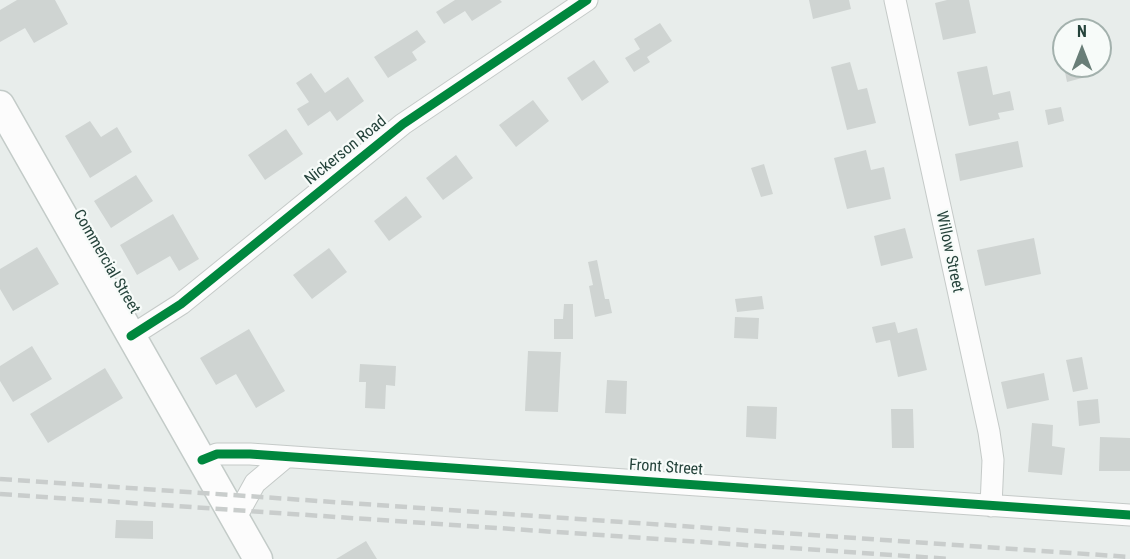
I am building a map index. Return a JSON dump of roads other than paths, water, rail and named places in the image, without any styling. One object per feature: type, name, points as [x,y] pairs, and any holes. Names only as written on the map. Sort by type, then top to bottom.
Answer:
[{"type":"main road","name":"Commercial Street","points":[[0,105],[258,559]]},
{"type":"street","name":"Nickerson Road","points":[[131,336],[181,304],[411,119],[587,0]]},
{"type":"street","name":"Willow Street","points":[[895,0],[989,432],[993,460],[991,506]]},
{"type":"street","name":"Front Street","points":[[202,460],[227,453],[1130,515]]},
{"type":"street","points":[[235,519],[255,483],[286,457]]},
{"type":"railway","points":[[0,479],[1130,557]]},
{"type":"railway","points":[[0,494],[951,559]]}]
